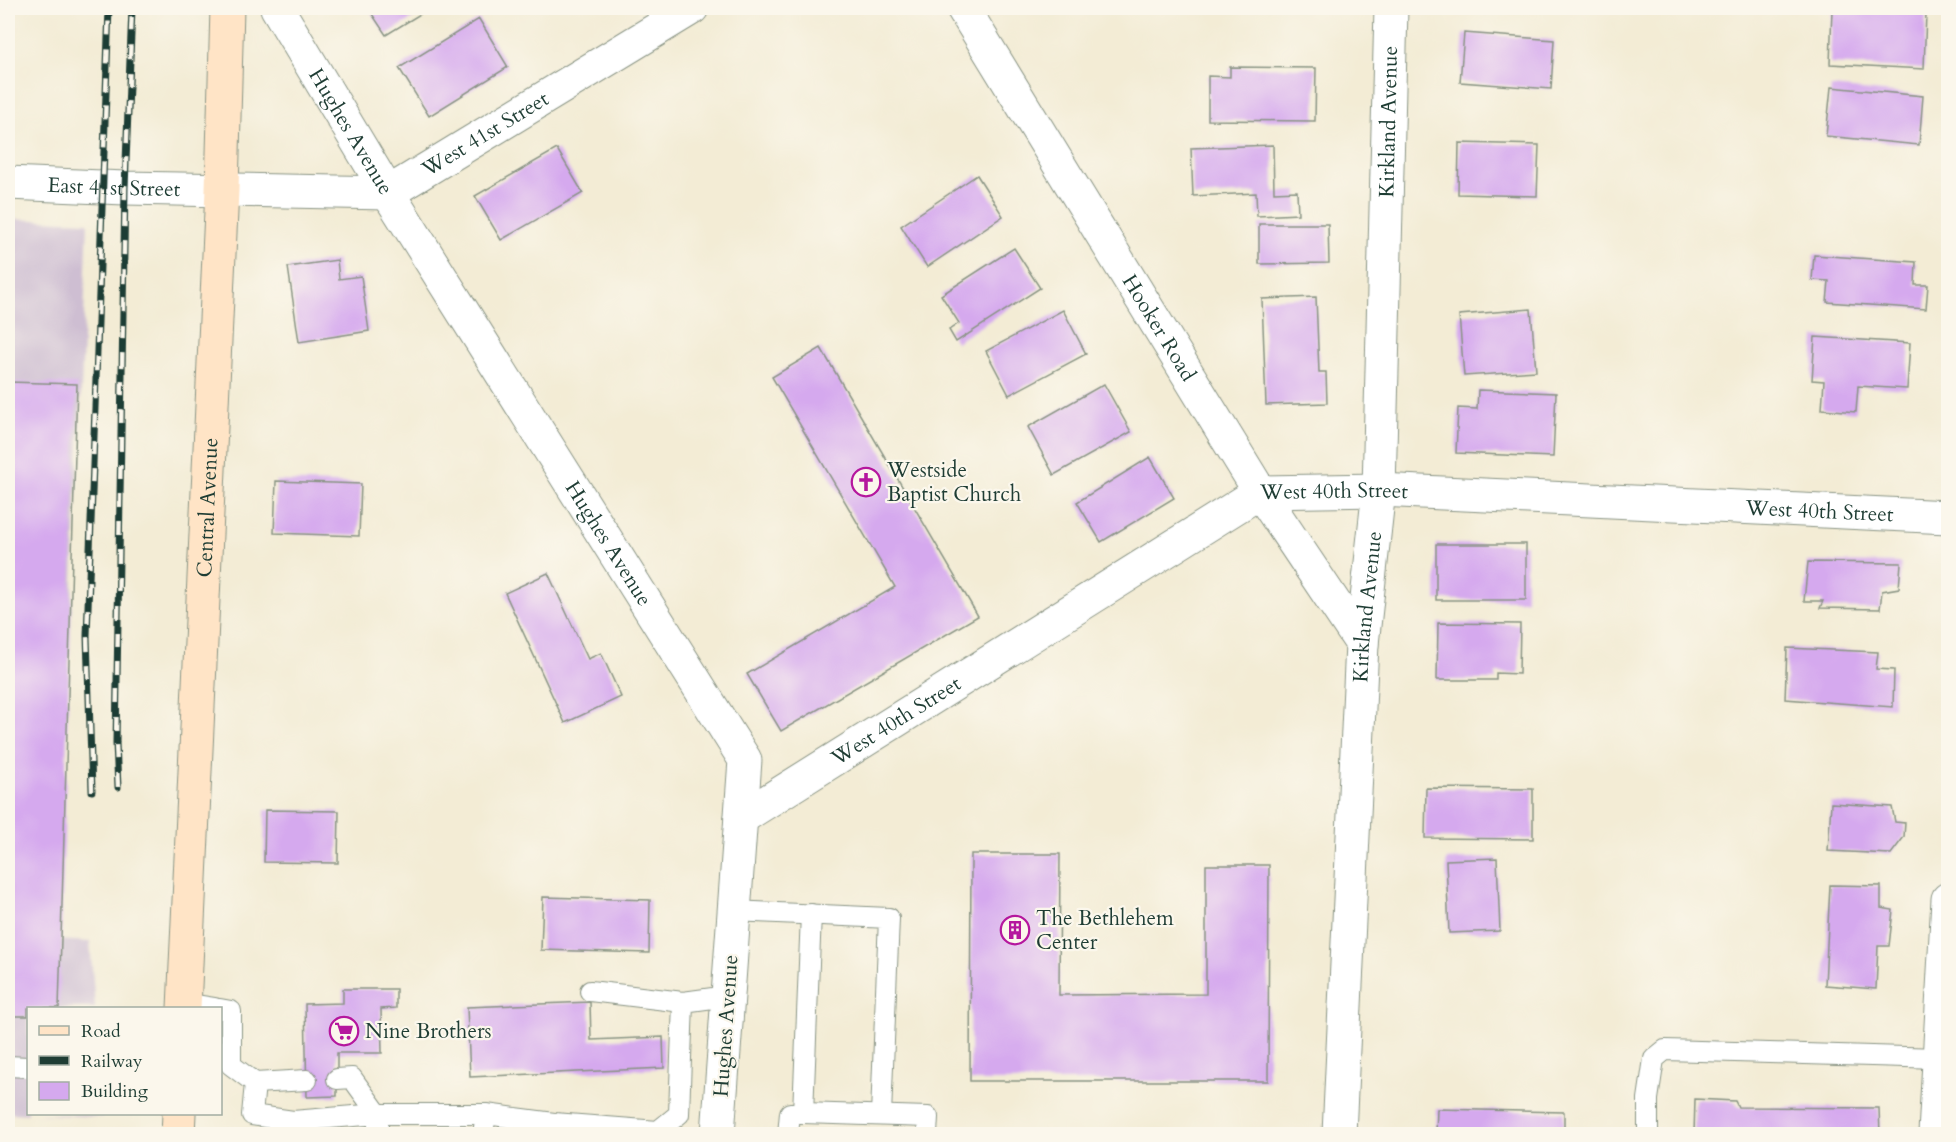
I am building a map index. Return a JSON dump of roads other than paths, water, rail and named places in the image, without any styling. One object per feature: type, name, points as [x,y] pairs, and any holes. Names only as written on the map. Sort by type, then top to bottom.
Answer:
[{"type":"street","name":"Central Avenue","points":[[184,1006],[222,190],[227,8]]},
{"type":"street","name":"Hughes Avenue","points":[[277,8],[388,193],[745,760],[718,1134]]},
{"type":"street","name":"West 41st Street","points":[[388,193],[692,8]]},
{"type":"street","name":"Hooker Road","points":[[963,8],[1260,492],[1362,644]]},
{"type":"street","name":"Kirkland Avenue","points":[[1339,1134],[1362,644],[1379,490],[1391,8]]},
{"type":"street","name":"East 41st Street","points":[[8,183],[222,190]]},
{"type":"street","points":[[222,190],[388,193]]},
{"type":"street","name":"West 40th Street","points":[[741,818],[1260,492],[1379,490],[1948,517]]},
{"type":"street","points":[[1935,1134],[1943,1049],[1948,899]]},
{"type":"street","points":[[178,1134],[179,1115]]},
{"type":"lane","points":[[734,911],[889,918],[881,1115]]},
{"type":"lane","points":[[802,1113],[810,914]]},
{"type":"lane","points":[[590,991],[683,1002],[728,996]]},
{"type":"lane","points":[[255,1083],[252,1115],[293,1128],[378,1114],[486,1114],[525,1127],[658,1133],[679,1114],[683,1002]]},
{"type":"lane","points":[[184,1006],[200,1007]]},
{"type":"lane","points":[[222,1009],[231,1011],[226,1064],[255,1083],[307,1080]]},
{"type":"lane","points":[[1648,1134],[1648,1099],[1654,1059],[1665,1050],[1943,1049]]},
{"type":"lane","points":[[8,1066],[27,1067]]},
{"type":"lane","points":[[337,1079],[352,1078],[378,1114],[378,1134]]},
{"type":"lane","points":[[788,1134],[790,1113],[928,1117],[927,1134]]},
{"type":"lane","points":[[483,1134],[486,1114]]},
{"type":"railway","points":[[92,791],[87,636],[109,8]]},
{"type":"railway","points":[[118,787],[116,743],[125,188],[132,8]]},
{"type":"place","name":"Westside Baptist Church","points":[[866,482]]},
{"type":"place","name":"The Bethlehem Center","points":[[1015,930]]},
{"type":"place","name":"Nine Brothers","points":[[344,1031]]}]
